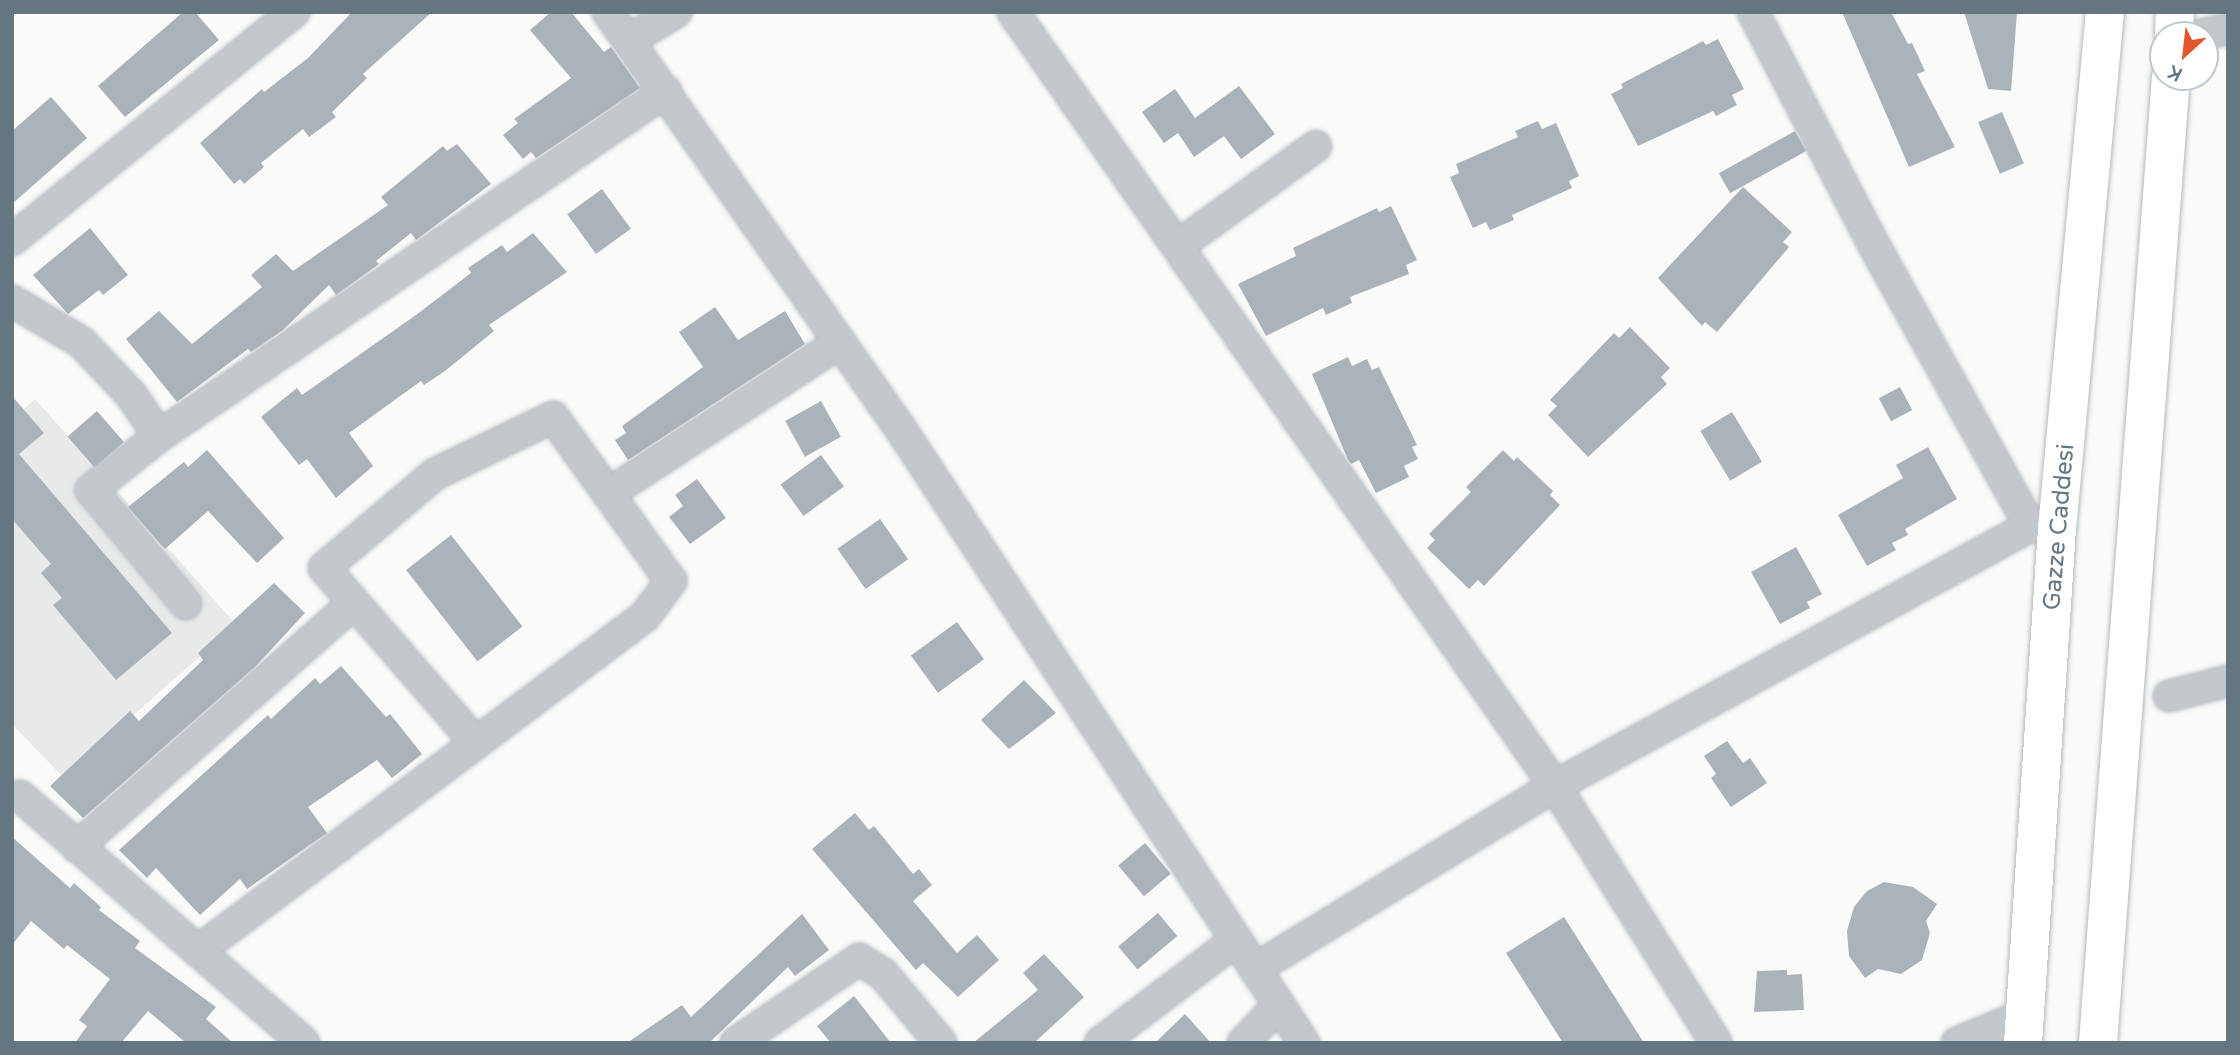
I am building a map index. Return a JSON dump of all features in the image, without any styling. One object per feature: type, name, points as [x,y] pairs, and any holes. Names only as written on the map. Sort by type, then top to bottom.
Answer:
[{"type":"main road","name":"Gazze Caddesi","points":[[2024,1029],[2044,528],[2105,12]]},
{"type":"main road","points":[[2098,1043],[2170,91]]},
{"type":"street","points":[[12,240],[294,12]]},
{"type":"street","points":[[608,12],[840,342],[1304,1043]]},
{"type":"street","points":[[629,40],[676,12]]},
{"type":"street","points":[[1013,12],[1555,786],[1716,1043]]},
{"type":"street","points":[[1255,969],[1555,786],[2044,528],[1876,249],[1753,12]]},
{"type":"street","points":[[186,604],[91,490],[159,436],[666,91]]},
{"type":"street","points":[[1178,246],[1316,146]]},
{"type":"street","points":[[12,301],[82,342],[132,396],[159,436]]},
{"type":"street","points":[[608,494],[840,342]]},
{"type":"street","points":[[198,951],[476,743],[645,616],[671,581],[553,417],[435,474],[324,568],[476,743]]},
{"type":"street","points":[[77,847],[354,603]]},
{"type":"street","points":[[2169,696],[2228,681]]},
{"type":"street","points":[[20,796],[304,1043]]},
{"type":"street","points":[[1100,1043],[1236,940]]},
{"type":"street","points":[[736,1043],[859,959],[883,974],[941,1043]]},
{"type":"street","points":[[1243,1043],[1279,1005]]},
{"type":"street","points":[[1957,1043],[2024,1029]]},
{"type":"shaded area","points":[[35,399],[233,621],[204,653],[63,777],[12,724],[12,419]]},
{"type":"building","points":[[183,12],[195,12],[219,40],[125,117],[98,86]]},
{"type":"building","points":[[352,12],[432,12],[363,74],[367,78],[332,112],[336,117],[309,137],[303,129],[261,163],[264,167],[244,184],[240,179],[234,184],[200,143],[262,89],[264,92],[308,58]]},
{"type":"building","points":[[551,12],[571,12],[604,52],[611,47],[640,88],[536,158],[531,152],[523,159],[503,135],[518,123],[514,119],[571,78],[530,30]]},
{"type":"building","points":[[1842,12],[1891,12],[1908,44],[1912,43],[1925,71],[1917,74],[1955,147],[1909,167]]},
{"type":"building","points":[[1964,12],[2017,12],[2011,91],[1988,89]]},
{"type":"building","points":[[1718,39],[1744,89],[1732,95],[1737,105],[1716,116],[1713,111],[1638,146],[1611,94],[1623,88],[1621,84],[1703,41],[1706,45]]},
{"type":"building","points":[[1239,86],[1275,134],[1241,159],[1224,136],[1194,157],[1178,133],[1164,143],[1142,112],[1175,89],[1195,118]]},
{"type":"building","points":[[51,97],[87,138],[12,204],[12,131]]},
{"type":"building","points":[[2002,112],[2024,164],[2000,174],[1978,122]]},
{"type":"building","points":[[1538,121],[1542,129],[1556,123],[1579,176],[1569,181],[1572,188],[1512,215],[1514,220],[1490,230],[1486,222],[1473,228],[1450,177],[1459,173],[1456,164],[1518,137],[1515,131]]},
{"type":"building","points":[[1795,131],[1806,151],[1730,193],[1719,173]]},
{"type":"building","points":[[457,144],[491,184],[416,240],[411,233],[376,261],[379,264],[336,295],[329,285],[283,330],[251,352],[248,349],[177,402],[126,339],[159,311],[192,344],[262,287],[251,275],[276,254],[293,271],[388,205],[381,197],[443,146],[447,151]]},
{"type":"building","points":[[1743,187],[1792,232],[1783,242],[1789,247],[1717,332],[1705,322],[1702,326],[1658,278]]},
{"type":"building","points":[[602,189],[631,229],[596,254],[567,214]]},
{"type":"building","points":[[1391,206],[1417,260],[1406,265],[1409,274],[1350,297],[1352,303],[1326,315],[1323,308],[1266,336],[1238,284],[1296,256],[1293,248],[1377,208],[1379,212]]},
{"type":"building","points":[[90,228],[128,275],[103,295],[99,290],[68,314],[33,275]]},
{"type":"building","points":[[533,233],[567,272],[489,325],[494,331],[445,371],[424,385],[421,381],[349,433],[373,466],[336,498],[307,459],[299,465],[261,417],[297,388],[302,395],[416,315],[471,273],[468,268],[502,245],[507,252]]},
{"type":"building","points":[[715,307],[738,340],[785,311],[805,344],[628,460],[615,440],[626,433],[622,426],[703,367],[679,332]]},
{"type":"building","points":[[1630,327],[1670,368],[1661,377],[1667,384],[1588,457],[1548,415],[1557,406],[1550,400],[1614,333],[1619,338]]},
{"type":"building","points":[[1348,357],[1352,366],[1367,359],[1372,370],[1379,367],[1417,445],[1412,447],[1418,459],[1404,466],[1409,477],[1376,493],[1359,460],[1351,464],[1348,460],[1312,374]]},
{"type":"building","points":[[1900,387],[1912,410],[1891,421],[1879,398]]},
{"type":"building","points":[[12,396],[44,433],[19,454],[172,633],[116,680],[53,605],[62,598],[41,573],[51,564],[12,519]]},
{"type":"building","points":[[821,401],[841,437],[805,457],[785,421]]},
{"type":"building","points":[[97,411],[124,442],[94,468],[68,437]]},
{"type":"building","points":[[1732,412],[1762,462],[1730,481],[1700,431]]},
{"type":"building","points":[[1928,447],[1957,499],[1905,529],[1908,535],[1892,543],[1896,550],[1867,566],[1838,515],[1903,478],[1896,465]]},
{"type":"building","points":[[207,450],[284,538],[257,563],[208,511],[165,549],[128,507],[184,462],[188,467]]},
{"type":"building","points":[[1503,450],[1514,461],[1517,457],[1553,491],[1550,495],[1560,505],[1484,586],[1478,580],[1469,589],[1427,548],[1435,540],[1429,534],[1471,492],[1466,487]]},
{"type":"building","points":[[821,455],[844,487],[803,516],[781,484]]},
{"type":"building","points":[[697,479],[726,518],[690,544],[669,517],[683,506],[675,495]]},
{"type":"building","points":[[880,519],[908,559],[866,589],[837,549]]},
{"type":"building","points":[[451,535],[522,626],[478,662],[406,570]]},
{"type":"building","points":[[1796,547],[1822,594],[1807,602],[1810,608],[1780,624],[1751,572]]},
{"type":"building","points":[[274,583],[305,613],[255,667],[83,818],[50,786],[130,711],[139,721],[203,660],[198,653]]},
{"type":"building","points":[[957,622],[984,659],[938,693],[911,656]]},
{"type":"building","points":[[341,666],[386,717],[390,714],[422,754],[392,778],[377,760],[308,807],[327,833],[247,889],[240,879],[200,915],[156,868],[147,878],[119,850],[268,715],[271,719],[315,678],[320,684]]},
{"type":"building","points":[[1024,680],[1056,713],[1009,749],[981,720]]},
{"type":"building","points":[[1727,741],[1743,763],[1750,758],[1767,783],[1731,807],[1711,778],[1716,774],[1704,756]]},
{"type":"building","points":[[855,813],[869,830],[874,826],[913,874],[919,869],[932,885],[913,901],[957,953],[977,935],[999,960],[958,997],[923,963],[916,970],[812,849]]},
{"type":"building","points":[[12,837],[70,888],[74,883],[101,907],[99,910],[140,941],[135,948],[216,1007],[206,1019],[233,1043],[186,1043],[148,1011],[121,1043],[75,1043],[87,1026],[79,1020],[110,979],[67,945],[64,949],[31,921],[12,945]]},
{"type":"building","points":[[1145,843],[1171,874],[1144,896],[1118,865]]},
{"type":"building","points":[[1884,882],[1913,887],[1937,904],[1926,921],[1930,933],[1922,960],[1901,974],[1878,969],[1865,978],[1849,956],[1847,931],[1854,907],[1867,891]]},
{"type":"building","points":[[1158,913],[1177,936],[1137,969],[1118,946]]},
{"type":"building","points":[[802,914],[829,950],[795,976],[788,967],[709,1043],[627,1043],[682,1005],[691,1017]]},
{"type":"building","points":[[1564,917],[1644,1043],[1563,1043],[1506,953]]},
{"type":"building","points":[[1044,954],[1084,997],[1034,1043],[973,1043],[1038,990],[1023,973]]},
{"type":"building","points":[[1787,970],[1787,975],[1802,974],[1804,1010],[1754,1012],[1757,971]]},
{"type":"building","points":[[854,996],[891,1043],[831,1043],[817,1026]]},
{"type":"building","points":[[1185,1014],[1211,1043],[1155,1043]]}]
